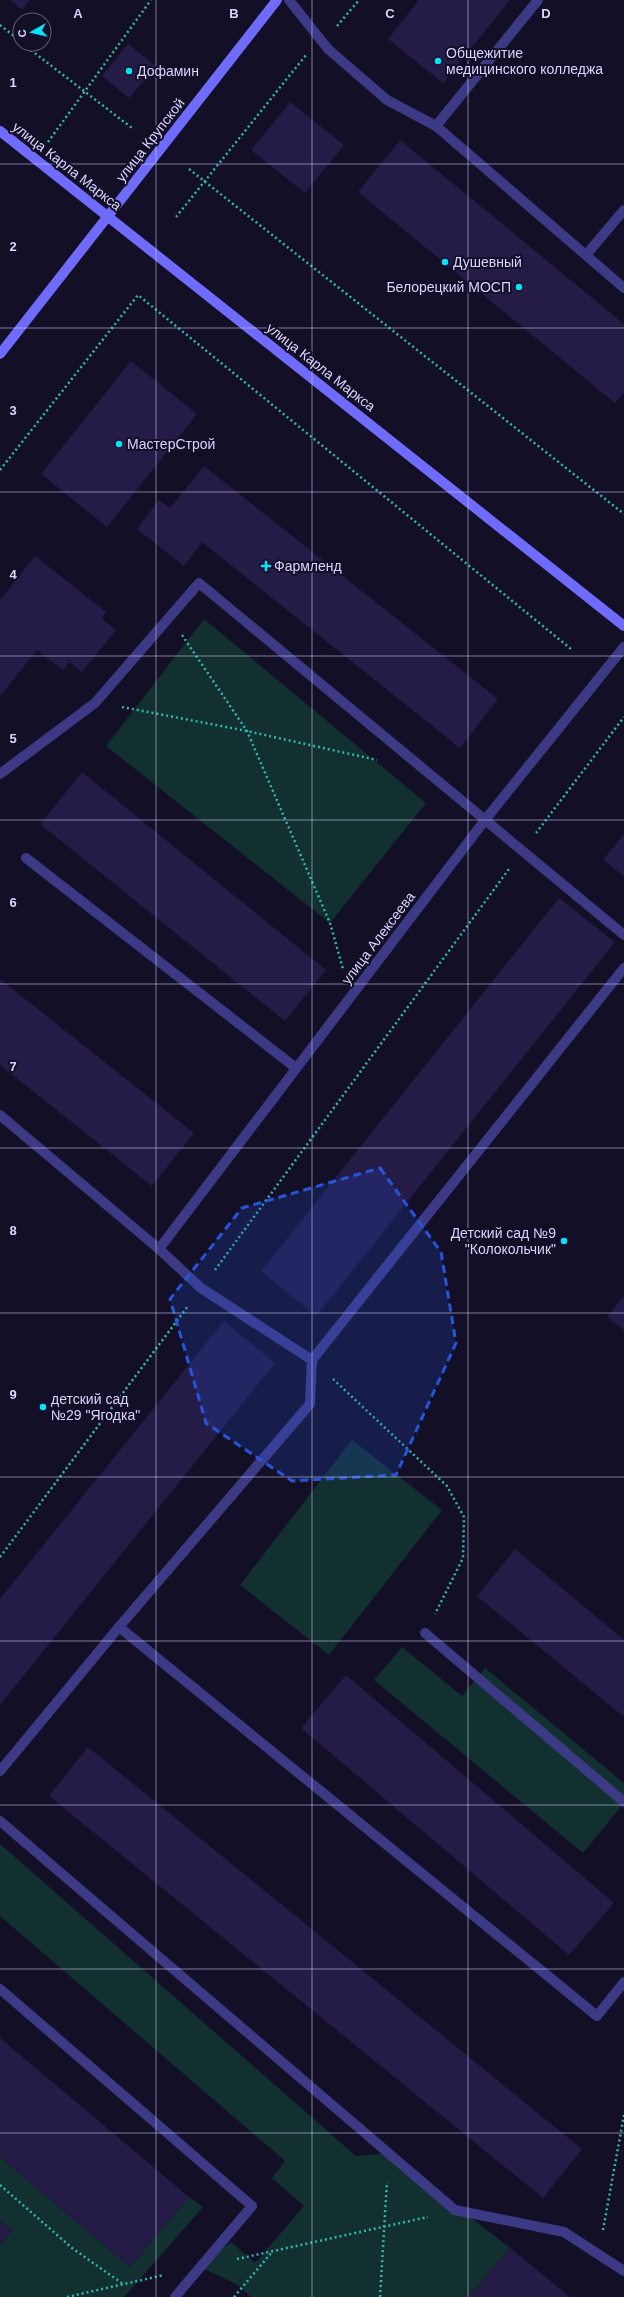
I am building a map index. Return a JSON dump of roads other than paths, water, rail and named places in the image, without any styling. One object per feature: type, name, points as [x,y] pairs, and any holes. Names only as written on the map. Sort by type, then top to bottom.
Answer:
[{"type":"main road","name":"улица Крупской","points":[[0,354],[277,0]]},
{"type":"main road","name":"улица Карла Маркса","points":[[0,131],[624,626]]},
{"type":"street","points":[[289,0],[328,49],[387,100],[436,126],[624,288]]},
{"type":"street","points":[[436,126],[538,0]]},
{"type":"street","points":[[586,255],[624,210]]},
{"type":"street","points":[[0,774],[96,703],[199,583],[624,935]]},
{"type":"street","name":"улица Алексеева","points":[[159,1249],[485,820],[624,647]]},
{"type":"street","points":[[26,858],[296,1068]]},
{"type":"street","points":[[0,1771],[119,1627],[310,1404],[312,1360],[624,968]]},
{"type":"street","points":[[0,1115],[159,1249],[201,1288],[312,1360]]},
{"type":"street","points":[[119,1627],[597,2016],[624,1982]]},
{"type":"street","points":[[425,1632],[624,1802]]},
{"type":"street","points":[[0,1821],[455,2210],[564,2232],[624,2271]]},
{"type":"street","points":[[0,1989],[252,2206],[175,2297]]},
{"type":"place","name":"Общежитие медицинского колледжа","points":[[438,61]]},
{"type":"place","name":"Дофамин","points":[[129,71]]},
{"type":"place","name":"Душевный","points":[[445,262]]},
{"type":"place","name":"Белорецкий МОСП","points":[[519,287]]},
{"type":"place","name":"МастерСтрой","points":[[119,444]]},
{"type":"place","name":"Фармленд","points":[[266,566]]},
{"type":"place","name":"Детский сад №9 \"Колокольчик\"","points":[[564,1241]]},
{"type":"place","name":"детский сад №29 \"Ягодка\"","points":[[43,1407]]}]
